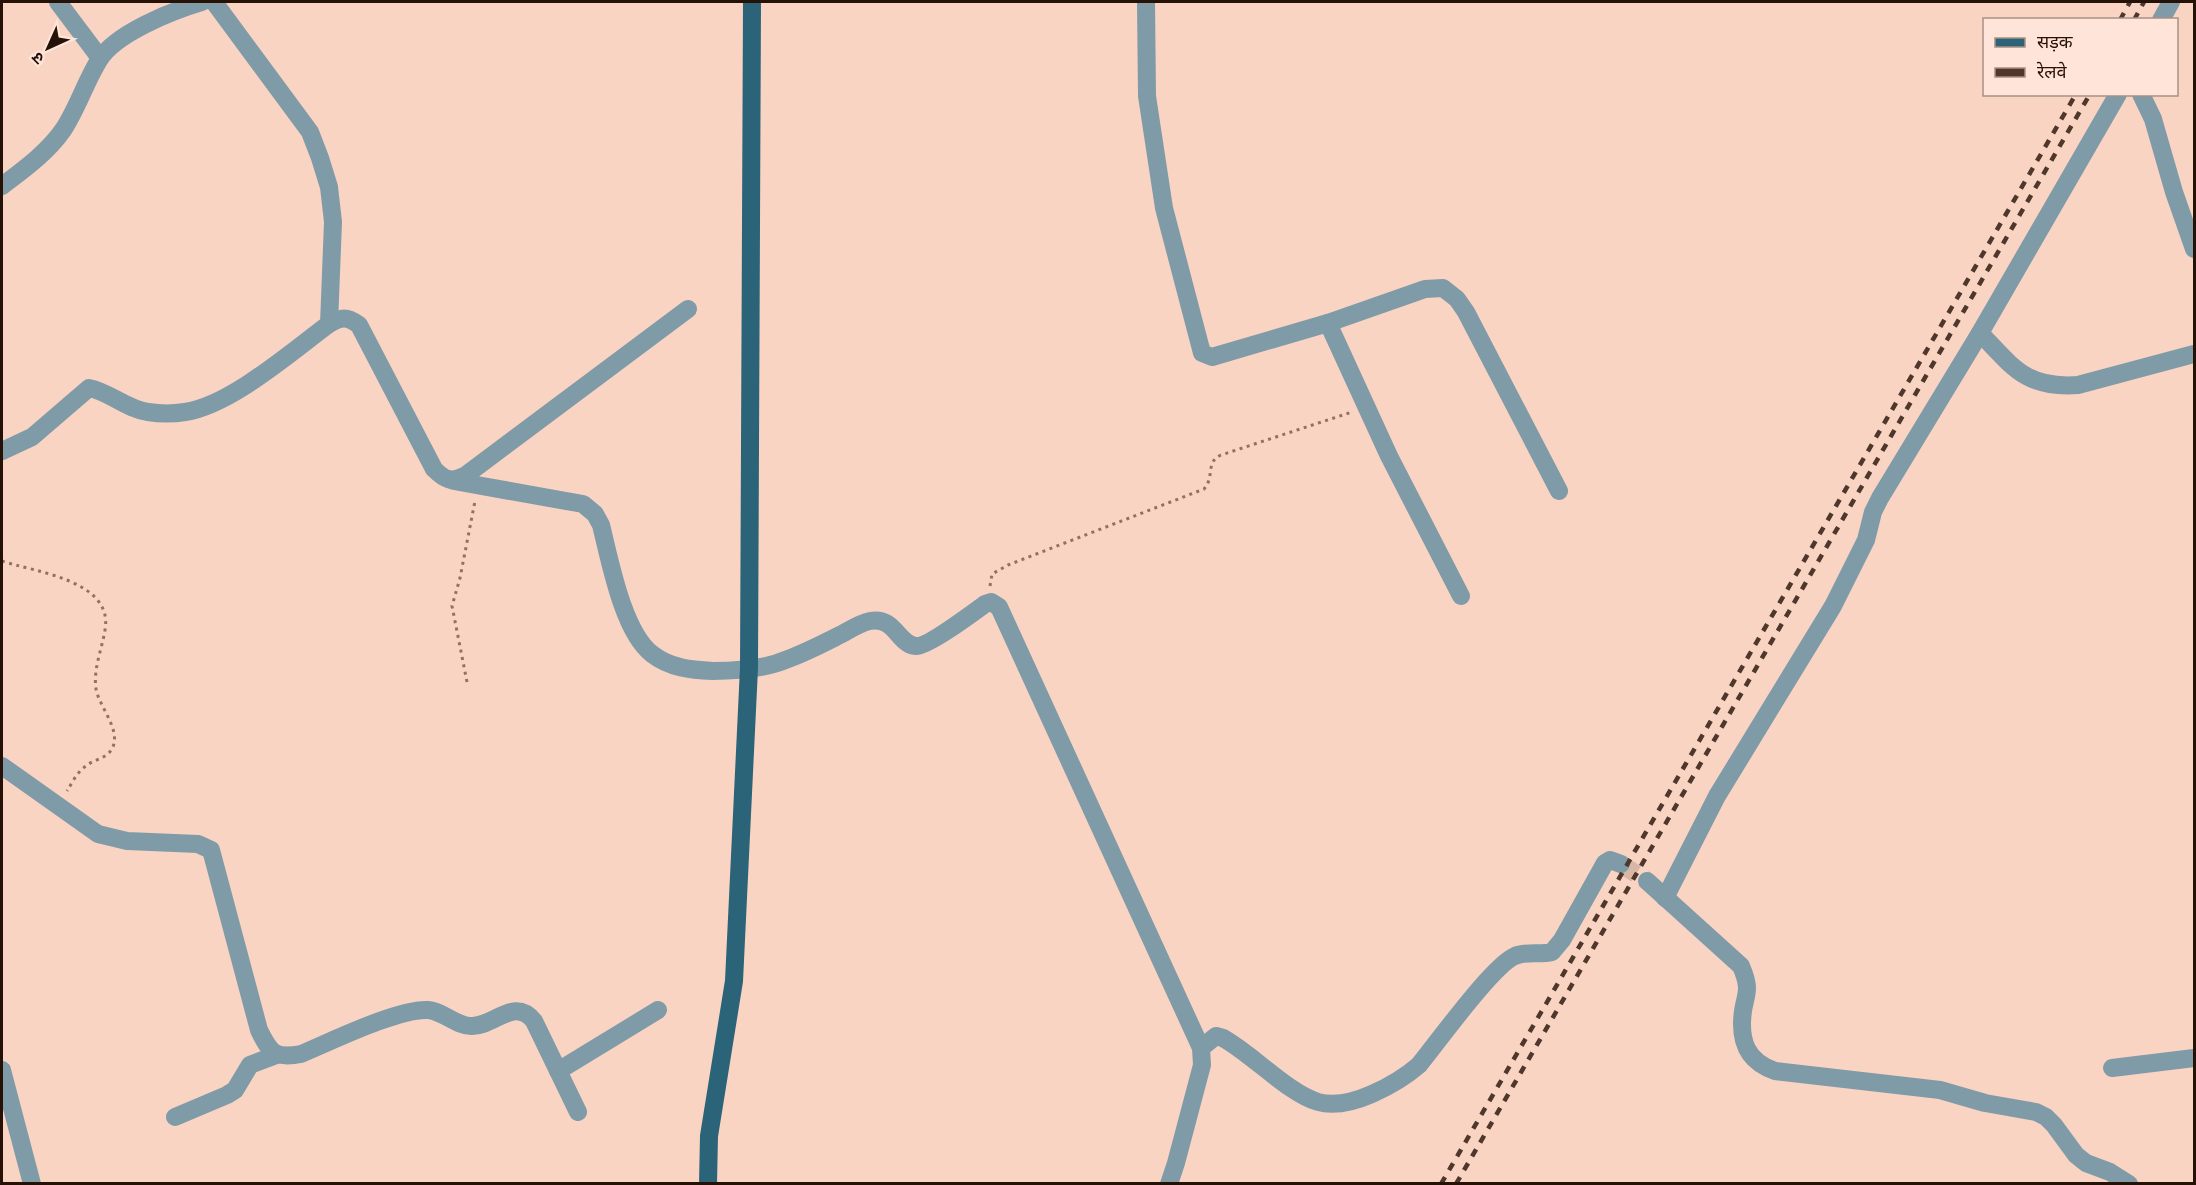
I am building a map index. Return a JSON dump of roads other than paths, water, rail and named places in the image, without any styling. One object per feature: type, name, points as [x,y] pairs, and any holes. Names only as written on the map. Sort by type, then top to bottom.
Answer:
[{"type":"main road","points":[[708,1184],[709,1137],[734,981],[749,668],[752,2]]},
{"type":"street","points":[[58,2],[100,58]]},
{"type":"street","points":[[213,2],[310,132],[320,158],[329,187],[333,222],[329,324]]},
{"type":"street","points":[[1146,2],[1147,96],[1164,208],[1200,350],[1204,356],[1212,357],[1328,323],[1425,289],[1443,288],[1452,294],[1466,312],[1559,491]]},
{"type":"street","points":[[2162,18],[2171,2]]},
{"type":"street","points":[[2,186],[38,156],[63,130],[100,58],[124,38],[193,3]]},
{"type":"street","points":[[1665,898],[1717,796],[1833,606],[1866,540],[1873,512],[1880,498],[1980,333],[2117,96]]},
{"type":"street","points":[[2142,96],[2153,119],[2174,192],[2194,249]]},
{"type":"street","points":[[454,481],[475,468],[688,309]]},
{"type":"street","points":[[2,451],[32,437],[89,388],[98,390],[130,407],[147,412],[185,412],[208,405],[242,387],[329,324],[340,318],[349,318],[359,325],[434,468],[443,479],[583,504],[595,514],[601,525],[627,619],[637,638],[652,654],[668,663],[691,670],[723,671],[769,666],[788,660],[872,620],[883,621],[911,645],[918,646],[991,602],[999,607],[1201,1048],[1202,1065],[1169,1184]]},
{"type":"street","points":[[1328,323],[1366,408],[1461,596]]},
{"type":"street","points":[[1980,333],[2020,374],[2039,384],[2058,387],[2078,385],[2194,354]]},
{"type":"street","points":[[2,766],[98,834],[127,841],[198,844],[211,850],[259,1030],[269,1048],[276,1055]]},
{"type":"street","points":[[1201,1048],[1216,1036],[1223,1038],[1297,1091],[1319,1102],[1340,1104],[1360,1099],[1399,1081],[1419,1065],[1486,982],[1507,960],[1516,955],[1552,952],[1605,863],[1610,860],[1621,864]]},
{"type":"street","points":[[1647,881],[1741,966],[1747,987],[1743,1010],[1743,1041],[1748,1051],[1763,1067],[1775,1071],[1940,1090],[1986,1103],[2036,1112],[2046,1117],[2054,1125],[2076,1155],[2086,1163],[2110,1172],[2129,1184]]},
{"type":"street","points":[[558,1071],[658,1010]]},
{"type":"street","points":[[175,1117],[227,1095],[235,1089],[250,1065],[276,1055],[287,1057],[301,1054],[412,1011],[436,1011],[470,1026],[514,1011],[522,1011],[534,1021],[578,1112]]},
{"type":"street","points":[[2112,1068],[2194,1058]]},
{"type":"street","points":[[2,1070],[32,1184]]},
{"type":"tunnel","points":[[1621,864],[1647,881]]},
{"type":"railway","points":[[2121,18],[2130,2]]},
{"type":"railway","points":[[2135,18],[2144,2]]},
{"type":"railway","points":[[1441,1184],[2075,96]]},
{"type":"railway","points":[[1456,1184],[2089,96]]}]
